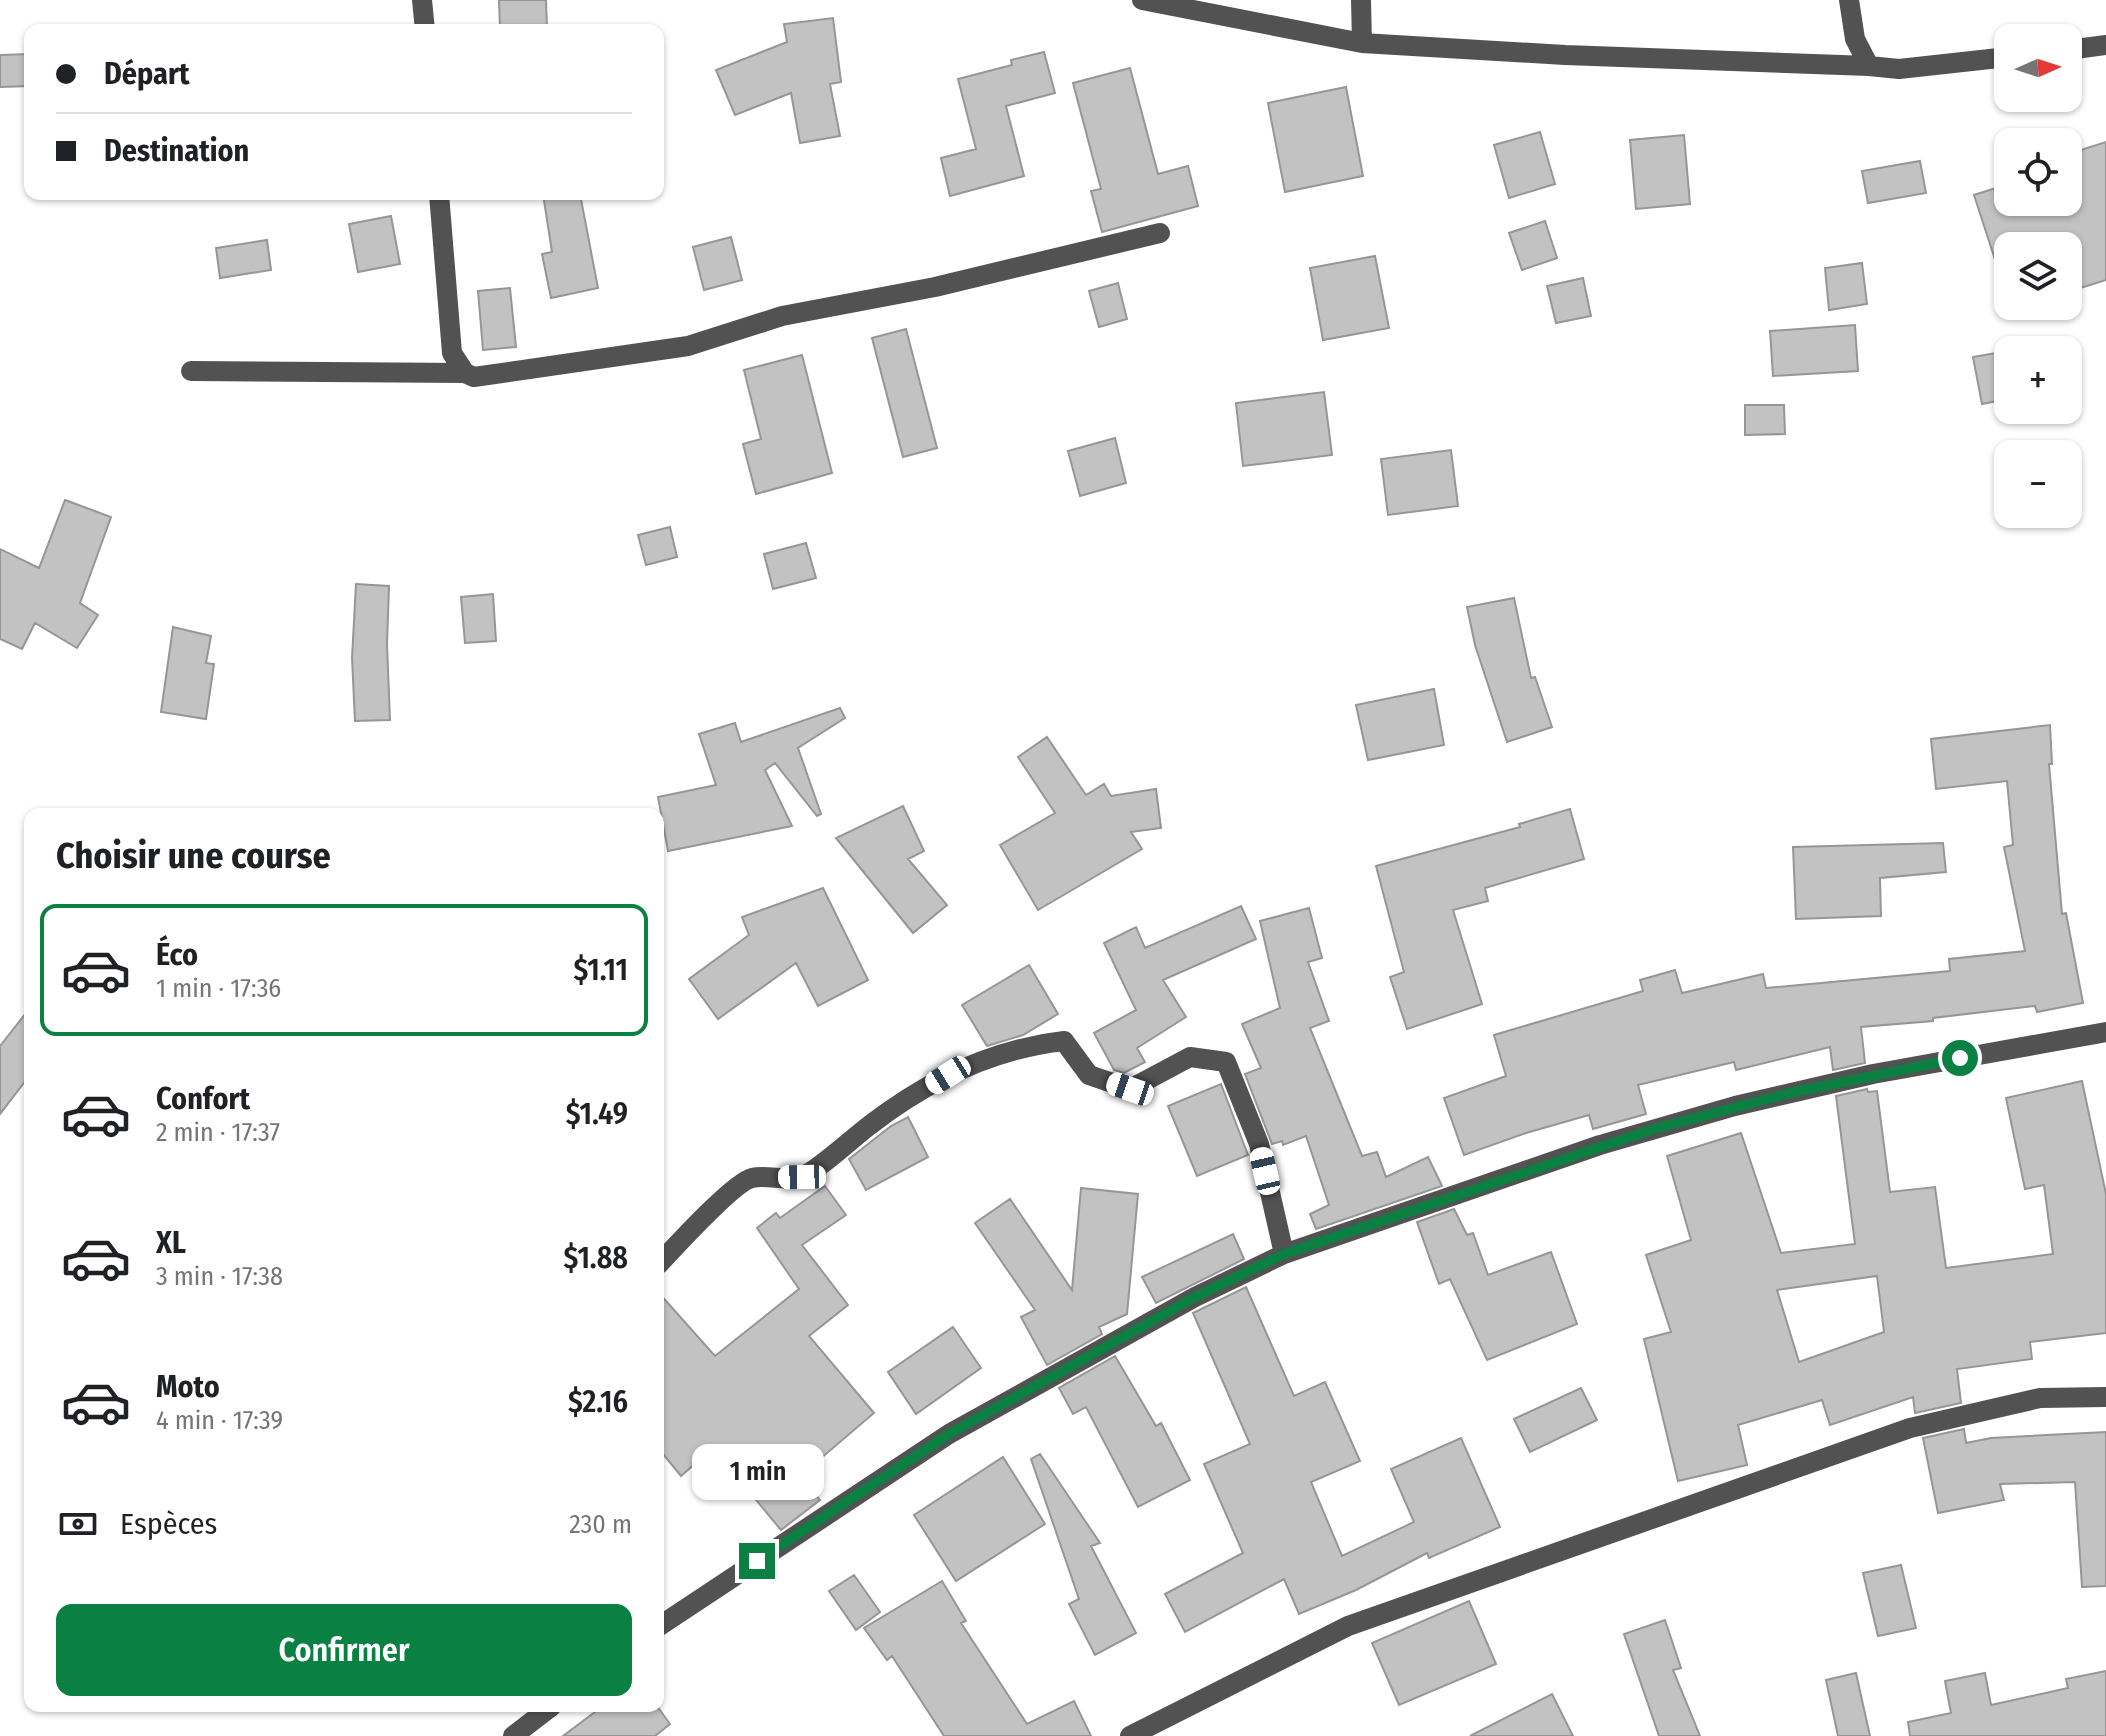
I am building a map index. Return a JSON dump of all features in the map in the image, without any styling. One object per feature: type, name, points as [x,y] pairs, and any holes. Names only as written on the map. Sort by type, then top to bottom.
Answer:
[{"type":"street","points":[[422,0],[424,24]]},
{"type":"street","points":[[1142,0],[1362,43],[1899,69],[1994,59]]},
{"type":"street","points":[[1361,0],[1362,43]]},
{"type":"street","points":[[1849,0],[1855,39],[1869,66]]},
{"type":"street","points":[[2082,48],[2106,45]]},
{"type":"street","points":[[439,200],[452,353],[465,373]]},
{"type":"street","points":[[191,371],[465,373],[474,377],[654,353],[688,346],[782,316],[935,287],[1160,233]]},
{"type":"street","points":[[664,1623],[949,1434],[1195,1297],[1284,1254],[1600,1145],[1735,1106],[1873,1074],[2106,1032]]},
{"type":"street","points":[[664,1259],[703,1218],[750,1178],[802,1177],[876,1120],[948,1075],[994,1055],[1032,1044],[1064,1041],[1089,1075],[1130,1089],[1190,1057],[1226,1062],[1259,1144],[1284,1254]]},
{"type":"street","points":[[1130,1736],[1348,1626],[1910,1428],[2040,1398],[2106,1397]]},
{"type":"street","points":[[513,1736],[544,1712]]},
{"type":"building","points":[[499,0],[546,0],[547,24],[500,24]]},
{"type":"building","points":[[833,18],[841,82],[830,84],[840,136],[800,143],[791,93],[735,115],[716,70],[787,42],[784,24]]},
{"type":"building","points":[[1044,52],[1055,93],[1006,106],[1024,176],[950,196],[941,158],[976,149],[958,79],[1012,65],[1011,60]]},
{"type":"building","points":[[24,54],[24,86],[0,87],[0,55]]},
{"type":"building","points":[[1130,68],[1158,174],[1188,166],[1198,206],[1102,232],[1091,191],[1101,189],[1073,83]]},
{"type":"building","points":[[1346,87],[1363,176],[1285,192],[1268,103]]},
{"type":"building","points":[[1540,132],[1555,184],[1509,198],[1494,145]]},
{"type":"building","points":[[1684,135],[1690,204],[1636,209],[1630,140]]},
{"type":"building","points":[[2106,142],[2106,280],[2082,288],[2082,232],[1994,232],[1994,256],[1974,195],[1994,189],[1994,216],[2082,216],[2082,150]]},
{"type":"building","points":[[1920,161],[1926,193],[1868,203],[1862,171]]},
{"type":"building","points":[[544,200],[581,200],[598,288],[551,298],[542,254],[552,252]]},
{"type":"building","points":[[391,216],[400,264],[358,272],[349,224]]},
{"type":"building","points":[[1545,221],[1557,258],[1522,270],[1509,233]]},
{"type":"building","points":[[731,237],[742,280],[704,290],[693,247]]},
{"type":"building","points":[[267,240],[271,270],[220,278],[216,248]]},
{"type":"building","points":[[1375,256],[1389,328],[1323,340],[1310,268]]},
{"type":"building","points":[[1862,263],[1867,304],[1829,310],[1825,268]]},
{"type":"building","points":[[1583,278],[1591,316],[1556,323],[1547,286]]},
{"type":"building","points":[[1118,283],[1127,319],[1099,327],[1089,291]]},
{"type":"building","points":[[510,288],[516,347],[483,350],[478,291]]},
{"type":"building","points":[[1855,325],[1858,371],[1773,376],[1770,331]]},
{"type":"building","points":[[906,329],[937,448],[903,457],[872,338]]},
{"type":"building","points":[[1994,353],[1994,402],[1982,404],[1973,357]]},
{"type":"building","points":[[802,355],[832,473],[756,494],[743,444],[761,439],[744,370]]},
{"type":"building","points":[[1324,392],[1332,455],[1243,466],[1236,403]]},
{"type":"building","points":[[1745,405],[1784,405],[1785,434],[1745,435]]},
{"type":"building","points":[[1115,438],[1126,483],[1080,496],[1068,451]]},
{"type":"building","points":[[1451,450],[1458,506],[1388,515],[1381,459]]},
{"type":"building","points":[[65,500],[111,517],[80,603],[98,615],[77,648],[35,623],[22,649],[0,639],[0,549],[39,568]]},
{"type":"building","points":[[670,527],[677,557],[646,565],[638,535]]},
{"type":"building","points":[[806,543],[816,578],[773,589],[764,554]]},
{"type":"building","points":[[356,584],[389,586],[387,644],[390,720],[355,721],[352,658]]},
{"type":"building","points":[[493,594],[496,641],[465,643],[461,597]]},
{"type":"building","points":[[1514,598],[1531,678],[1535,677],[1552,727],[1507,742],[1475,645],[1467,607]]},
{"type":"building","points":[[173,627],[211,636],[206,663],[214,664],[206,719],[161,712]]},
{"type":"building","points":[[1434,689],[1444,745],[1368,760],[1356,705]]},
{"type":"building","points":[[840,708],[845,718],[798,748],[821,814],[817,816],[775,763],[765,770],[792,826],[668,851],[664,808],[660,808],[658,797],[716,785],[699,734],[735,723],[741,742]]},
{"type":"building","points":[[2050,725],[2052,764],[2049,764],[2062,914],[2066,913],[2083,1003],[2037,1012],[2035,1006],[1933,1018],[1933,1021],[1861,1027],[1865,1063],[1833,1070],[1830,1047],[1736,1070],[1734,1062],[1638,1085],[1646,1114],[1593,1129],[1589,1115],[1464,1155],[1444,1098],[1506,1076],[1494,1035],[1643,991],[1640,980],[1675,970],[1682,993],[1763,974],[1766,988],[1950,971],[1949,959],[2025,951],[2004,847],[2013,845],[2007,781],[1936,789],[1931,739]]},
{"type":"building","points":[[1047,737],[1086,795],[1104,784],[1111,796],[1156,789],[1161,828],[1131,832],[1142,849],[1038,910],[1000,845],[1055,813],[1018,757]]},
{"type":"building","points":[[903,806],[924,851],[908,859],[947,905],[913,933],[836,838]]},
{"type":"building","points":[[1570,809],[1584,859],[1485,888],[1488,901],[1453,910],[1482,1004],[1407,1029],[1390,977],[1404,972],[1376,866],[1520,827],[1519,824]]},
{"type":"building","points":[[1943,843],[1946,872],[1880,878],[1881,916],[1796,919],[1793,847]]},
{"type":"building","points":[[823,888],[868,980],[818,1006],[796,963],[718,1019],[689,979],[749,935],[742,917]]},
{"type":"building","points":[[1241,906],[1256,939],[1163,980],[1186,1017],[1137,1048],[1145,1062],[1124,1073],[1114,1070],[1094,1033],[1136,1010],[1104,943],[1136,927],[1145,948]]},
{"type":"building","points":[[1309,908],[1322,958],[1308,962],[1329,1021],[1310,1028],[1362,1156],[1377,1152],[1386,1177],[1428,1157],[1442,1186],[1316,1229],[1310,1214],[1329,1205],[1306,1136],[1283,1145],[1282,1141],[1272,1144],[1245,1074],[1261,1068],[1242,1024],[1280,1008],[1260,921]]},
{"type":"building","points":[[1029,965],[1058,1014],[1023,1035],[987,1046],[962,1005]]},
{"type":"building","points":[[24,1016],[24,1083],[0,1114],[0,1046]]},
{"type":"building","points":[[2082,1081],[2106,1194],[2106,1333],[2030,1342],[2032,1359],[1957,1369],[1961,1403],[1915,1413],[1913,1397],[1830,1425],[1822,1400],[1738,1425],[1747,1465],[1678,1481],[1644,1339],[1671,1332],[1646,1255],[1691,1240],[1667,1156],[1741,1133],[1781,1253],[1855,1244],[1836,1096],[1867,1089],[1868,1092],[1877,1091],[1890,1192],[1935,1187],[1946,1268],[2053,1254],[2044,1185],[2025,1189],[2006,1098]],"holes":[[[1877,1276],[1884,1332],[1799,1362],[1777,1290]]]},
{"type":"building","points":[[1221,1084],[1248,1155],[1197,1176],[1168,1106]]},
{"type":"building","points":[[908,1117],[928,1157],[866,1190],[849,1159],[891,1126]]},
{"type":"building","points":[[825,1186],[846,1215],[802,1245],[848,1305],[809,1336],[874,1413],[800,1476],[820,1500],[781,1530],[713,1448],[681,1476],[664,1455],[664,1299],[715,1356],[799,1289],[757,1228],[776,1213],[780,1218]]},
{"type":"building","points":[[1081,1188],[1138,1194],[1127,1314],[1099,1327],[1102,1334],[1047,1365],[1021,1317],[1035,1310],[975,1223],[1010,1199],[1072,1290]]},
{"type":"building","points":[[1454,1209],[1467,1235],[1473,1233],[1488,1275],[1551,1252],[1577,1324],[1487,1360],[1450,1279],[1439,1284],[1417,1222]]},
{"type":"building","points":[[1233,1234],[1244,1259],[1156,1303],[1142,1277]]},
{"type":"building","points":[[1246,1287],[1294,1396],[1325,1382],[1360,1461],[1311,1482],[1342,1556],[1414,1522],[1391,1469],[1461,1438],[1500,1527],[1429,1558],[1427,1553],[1356,1590],[1299,1614],[1284,1579],[1185,1632],[1165,1594],[1243,1553],[1204,1464],[1250,1444],[1193,1313]]},
{"type":"building","points":[[953,1327],[981,1368],[916,1414],[888,1372]]},
{"type":"building","points":[[1115,1356],[1156,1426],[1161,1423],[1190,1480],[1138,1507],[1086,1407],[1073,1414],[1059,1388]]},
{"type":"building","points":[[1581,1388],[1597,1420],[1530,1452],[1514,1419]]},
{"type":"building","points":[[1964,1429],[1966,1443],[1991,1438],[2106,1432],[2106,1586],[2082,1587],[2075,1482],[2000,1484],[2004,1500],[1938,1513],[1923,1438]]},
{"type":"building","points":[[1040,1454],[1100,1543],[1091,1546],[1136,1633],[1095,1655],[1069,1604],[1079,1599],[1031,1459]]},
{"type":"building","points":[[1003,1457],[1045,1524],[956,1581],[914,1515]]},
{"type":"building","points":[[1901,1565],[1916,1628],[1878,1636],[1863,1573]]},
{"type":"building","points":[[854,1575],[880,1612],[856,1630],[829,1591]]},
{"type":"building","points":[[942,1581],[966,1621],[961,1623],[1027,1724],[1074,1701],[1091,1736],[944,1736],[892,1656],[887,1660],[864,1628]]},
{"type":"building","points":[[1469,1601],[1496,1664],[1399,1705],[1372,1643]]},
{"type":"building","points":[[1665,1620],[1681,1668],[1673,1670],[1700,1736],[1659,1736],[1624,1634]]},
{"type":"building","points":[[2106,1671],[2106,1736],[1910,1736],[1908,1722],[1951,1713],[1945,1681],[1985,1673],[1991,1705],[2068,1688],[2066,1679]]},
{"type":"building","points":[[1856,1673],[1870,1736],[1838,1736],[1826,1680]]},
{"type":"building","points":[[1552,1694],[1573,1736],[1470,1736]]},
{"type":"building","points":[[595,1712],[661,1712],[670,1724],[655,1736],[563,1736]]},
{"type":"route","points":[[757,1561],[949,1434],[1195,1297],[1284,1254],[1654,1129],[1790,1093],[1960,1058]]}]
